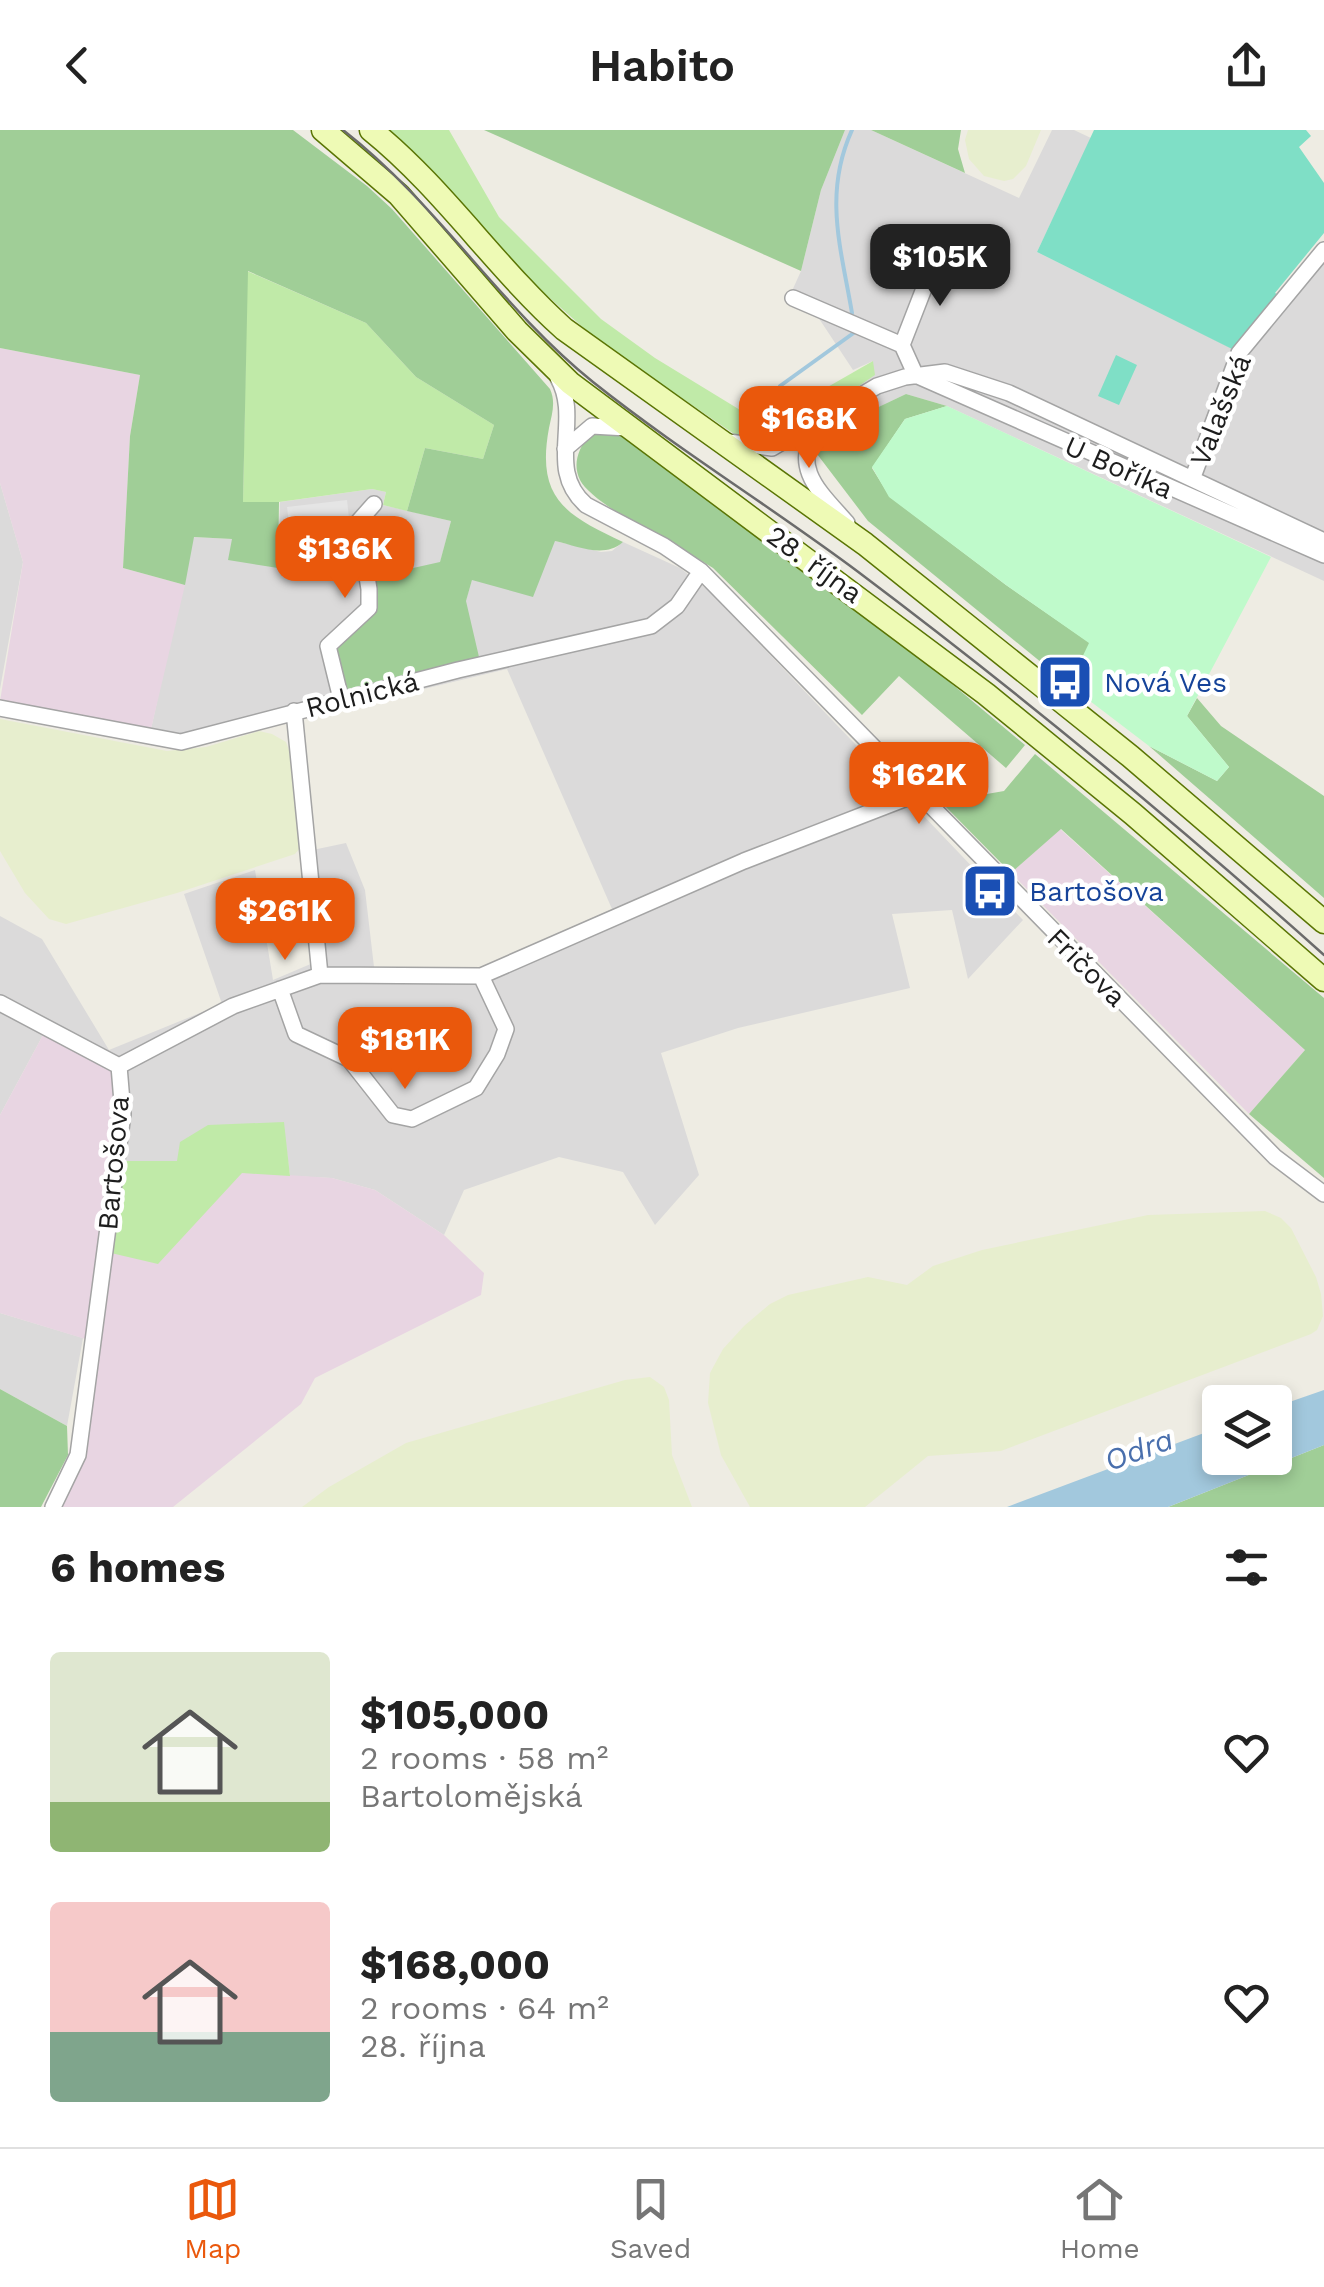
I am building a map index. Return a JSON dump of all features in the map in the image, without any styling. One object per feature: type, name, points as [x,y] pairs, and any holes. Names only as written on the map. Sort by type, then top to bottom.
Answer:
[{"type":"main road","name":"28. října","points":[[323,130],[412,209],[551,366],[628,428],[1001,706],[1133,814],[1324,980]]},
{"type":"main road","name":"28. října","points":[[371,130],[426,180],[554,320],[865,544],[1130,756],[1324,922]]},
{"type":"street","name":"Valašská","points":[[1193,478],[1239,353],[1324,250]]},
{"type":"street","points":[[902,344],[938,255]]},
{"type":"street","points":[[792,298],[902,344],[916,376]]},
{"type":"street","name":"Fričova","points":[[551,366],[568,404],[566,474],[580,500],[701,571],[1275,1158],[1324,1194]]},
{"type":"street","name":"U Boříka","points":[[722,440],[772,448],[877,386],[945,372],[982,382],[1193,478],[1324,555]]},
{"type":"street","name":"U Boříka","points":[[916,376],[1269,522],[1324,540]]},
{"type":"street","points":[[818,424],[806,446],[808,472],[865,544]]},
{"type":"street","points":[[565,449],[595,425],[628,428]]},
{"type":"street","points":[[341,700],[328,646],[369,608],[370,589],[358,522],[374,504]]},
{"type":"street","name":"Rolnická","points":[[0,708],[181,742],[294,711],[651,626],[677,606],[701,571]]},
{"type":"street","points":[[294,711],[320,974]]},
{"type":"street","name":"Bartošova","points":[[53,1507],[78,1456],[124,1114],[119,1066],[234,1006],[320,974],[481,976],[744,861],[917,794]]},
{"type":"street","points":[[280,989],[296,1034],[349,1059],[393,1114],[412,1119],[476,1088],[497,1054],[506,1029],[481,976]]},
{"type":"street","points":[[0,1003],[119,1066]]},
{"type":"shaded area","points":[[845,130],[871,130],[1019,198],[1052,130],[1074,130],[1091,138],[1037,252],[1245,355],[1324,256],[1324,581],[947,406],[906,394],[849,421],[817,454],[785,436],[873,361],[853,370],[816,314],[787,302],[801,271],[821,190]]},
{"type":"shaded area","points":[[0,348],[140,375],[130,436],[123,568],[185,585],[151,729],[0,701],[23,562],[0,483]]},
{"type":"shaded area","points":[[0,483],[23,562],[0,689]]},
{"type":"shaded area","points":[[372,489],[386,492],[383,505],[451,521],[440,563],[466,600],[472,580],[555,541],[601,552],[612,551],[623,542],[680,568],[709,591],[1023,920],[968,979],[952,910],[892,914],[910,988],[738,1028],[661,1053],[699,1175],[655,1225],[623,1172],[559,1157],[464,1190],[444,1235],[375,1190],[332,1178],[290,1176],[283,1122],[178,1161],[111,1253],[95,1252],[116,1112],[43,1035],[0,1115],[0,916],[42,939],[109,1050],[222,1004],[184,894],[255,870],[273,980],[313,963],[303,852],[346,843],[365,890],[374,967],[481,968],[612,909],[507,669],[182,747],[151,729],[193,537],[232,539],[278,568],[280,502]]},
{"type":"shaded area","points":[[347,500],[349,518],[289,524],[287,507]]},
{"type":"shaded area","points":[[1060,829],[1305,1050],[1249,1114],[1011,873]]},
{"type":"shaded area","points":[[43,1035],[113,1071],[116,1112],[96,1252],[111,1253],[203,1214],[242,1172],[332,1178],[375,1190],[444,1235],[484,1273],[481,1295],[315,1378],[301,1404],[173,1507],[51,1507],[76,1458],[92,1341],[0,1313],[0,1115]]},
{"type":"shaded area","points":[[0,1313],[83,1338],[67,1426],[0,1389]]},
{"type":"green space","points":[[0,130],[293,130],[392,209],[550,389],[553,408],[546,452],[551,488],[571,513],[623,542],[599,550],[555,541],[533,597],[472,580],[466,601],[479,657],[347,689],[335,649],[365,620],[364,579],[440,562],[451,521],[407,511],[425,448],[483,459],[494,425],[416,377],[366,323],[248,271],[243,502],[279,502],[278,568],[228,560],[232,539],[194,537],[185,585],[123,568],[130,436],[140,375],[0,348]]},
{"type":"green space","points":[[385,130],[449,130],[499,217],[601,319],[655,358],[750,416],[773,416],[791,408],[873,361],[875,375],[785,436],[737,436],[596,339],[534,284],[446,187]]},
{"type":"green space","points":[[484,130],[845,130],[821,190],[801,271]]},
{"type":"green space","points":[[871,130],[961,130],[958,149],[965,173]]},
{"type":"green space","points":[[968,130],[1041,130],[1026,166],[1013,179],[1004,181],[984,176],[969,159],[965,140]]},
{"type":"green space","points":[[1094,130],[1306,130],[1311,136],[1299,147],[1324,183],[1324,233],[1275,293],[1279,295],[1236,351],[1037,252]]},
{"type":"green space","points":[[247,271],[366,323],[416,377],[494,425],[483,459],[425,448],[407,511],[383,505],[386,492],[372,489],[279,502],[243,502]]},
{"type":"green space","points":[[1116,355],[1137,365],[1119,405],[1098,396]]},
{"type":"green space","points":[[906,394],[947,406],[905,419],[872,468],[890,497],[1090,643],[1069,685],[868,521],[817,454],[849,421]]},
{"type":"green space","points":[[947,406],[1271,557],[1187,716],[1229,767],[1217,781],[1149,746],[1069,685],[1089,643],[889,497],[872,467],[905,419]]},
{"type":"green space","points":[[603,431],[618,434],[897,638],[1025,745],[1006,768],[899,676],[862,715],[713,568],[588,491],[578,474],[578,457],[588,435]]},
{"type":"green space","points":[[1197,698],[1221,726],[1324,796],[1324,898],[1149,746],[1217,781],[1229,767],[1187,716]]},
{"type":"green space","points":[[0,719],[167,751],[206,747],[259,731],[272,734],[286,742],[290,753],[300,848],[295,854],[177,893],[66,924],[49,919],[25,893],[0,851]]},
{"type":"green space","points":[[1035,754],[1324,998],[1324,1178],[1249,1114],[1305,1050],[1061,829],[1011,873],[941,802],[1004,791]]},
{"type":"green space","points":[[284,1122],[290,1176],[242,1173],[158,1264],[111,1253],[123,1161],[177,1161],[180,1142],[208,1125]]},
{"type":"green space","points":[[1265,1211],[1291,1228],[1316,1277],[1323,1316],[1311,1334],[1001,1451],[928,1456],[865,1507],[750,1507],[721,1455],[708,1403],[710,1373],[723,1349],[744,1326],[770,1304],[788,1295],[868,1277],[907,1285],[933,1266],[982,1250],[1148,1215]]},
{"type":"green space","points":[[650,1377],[664,1387],[669,1400],[672,1455],[692,1507],[302,1507],[406,1443],[625,1380]]},
{"type":"green space","points":[[0,1389],[67,1426],[68,1455],[41,1507],[0,1507]]},
{"type":"green space","points":[[1324,1445],[1324,1507],[1168,1507],[1249,1475],[1292,1475],[1292,1458]]},
{"type":"water","points":[[1324,1390],[1324,1445],[1292,1458],[1292,1401]]},
{"type":"water","points":[[1202,1434],[1202,1475],[1249,1475],[1168,1507],[1007,1507]]},
{"type":"waterway","points":[[852,130],[843,154],[836,199],[852,313]]},
{"type":"waterway","points":[[780,386],[855,332]]},
{"type":"tram line","points":[[343,130],[409,190],[528,321],[593,382],[857,571],[977,663],[1153,807],[1324,955]]},
{"type":"place","name":"Nová Ves","points":[[1065,682]]},
{"type":"place","name":"Bartošova","points":[[990,891]]},
{"type":"water label","name":"Odra","points":[[1139,1450]]}]
